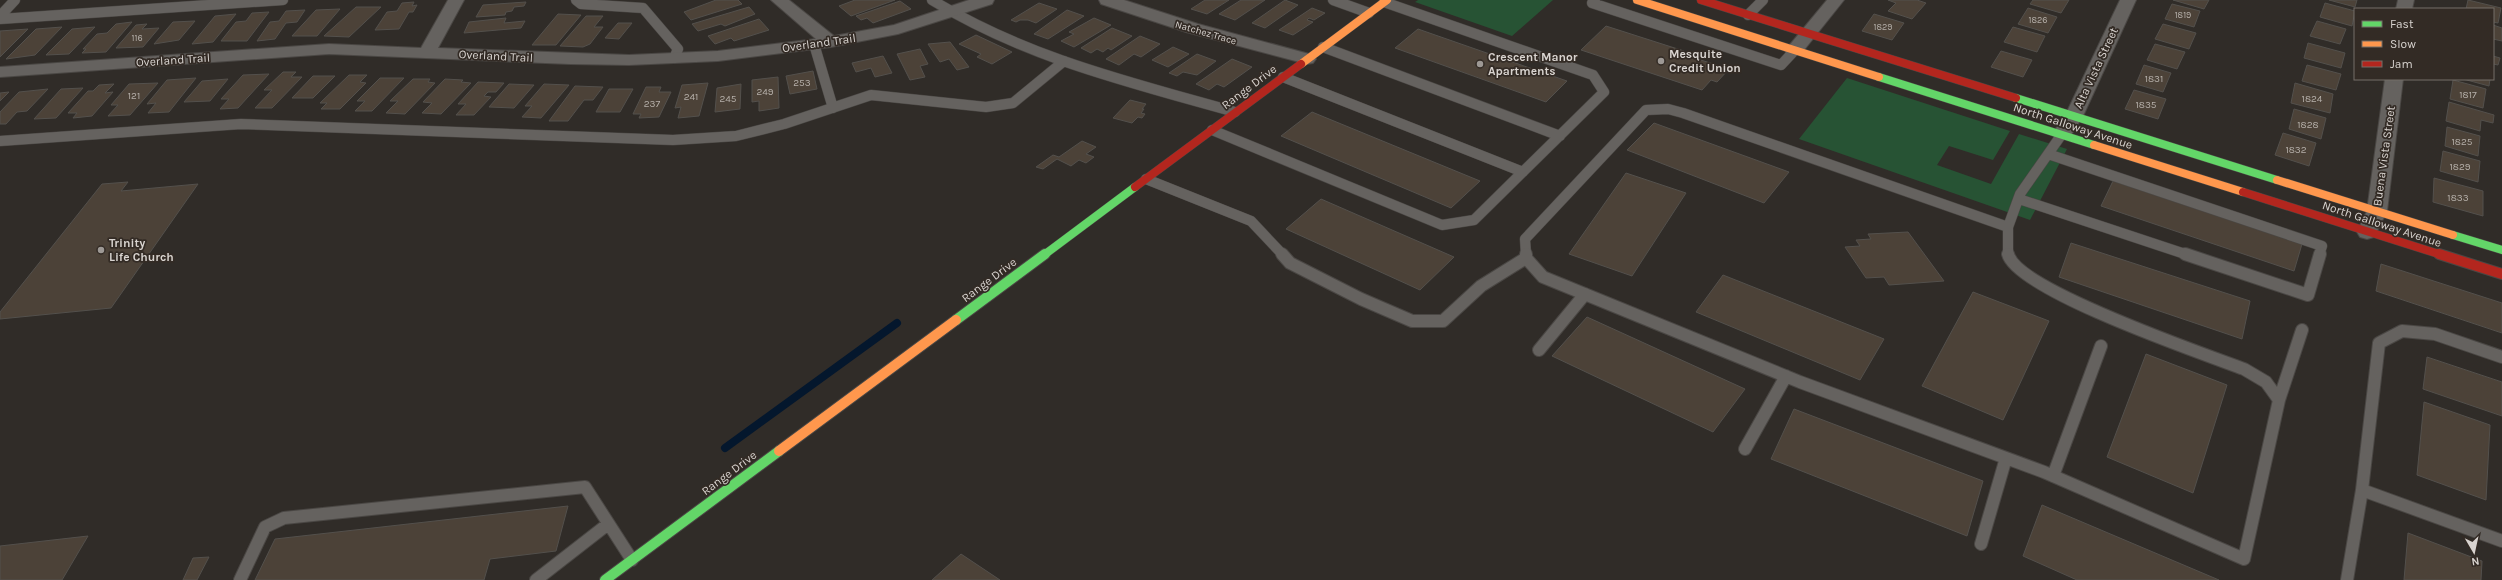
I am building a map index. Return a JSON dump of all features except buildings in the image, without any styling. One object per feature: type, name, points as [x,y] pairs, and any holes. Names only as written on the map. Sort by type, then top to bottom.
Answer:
[{"type":"main road","name":"North Galloway Avenue","points":[[1638,0],[1794,51],[2062,134],[2502,274]]},
{"type":"main road","name":"North Galloway Avenue","points":[[1701,0],[2502,250]]},
{"type":"main road","name":"Range Drive","points":[[605,580],[1386,1]]},
{"type":"street","points":[[427,52],[456,0]]},
{"type":"street","points":[[779,0],[831,42]]},
{"type":"street","name":"Overland Trail","points":[[0,72],[329,49],[570,59],[718,56],[831,42],[898,29],[986,0]]},
{"type":"street","name":"Natchez Trace","points":[[1107,0],[1192,28],[1307,59]]},
{"type":"street","points":[[1794,51],[1836,0]]},
{"type":"street","name":"Alta Vista Street","points":[[2062,134],[2074,116],[2128,0]]},
{"type":"street","name":"Buena Vista Street","points":[[2368,232],[2376,211],[2394,80]]},
{"type":"lane","points":[[0,18],[15,0]]},
{"type":"lane","points":[[0,18],[283,0]]},
{"type":"lane","points":[[576,0],[580,4],[643,8],[678,49],[674,58]]},
{"type":"lane","points":[[932,0],[950,12],[1035,53],[1235,112]]},
{"type":"lane","points":[[1333,0],[1369,13]]},
{"type":"lane","points":[[1596,0],[1592,3],[1781,65],[1794,51]]},
{"type":"lane","points":[[1748,15],[1763,0]]},
{"type":"lane","points":[[1212,130],[1442,225],[1474,220],[1604,92],[1593,75],[1386,1]]},
{"type":"lane","points":[[814,44],[833,108]]},
{"type":"lane","points":[[1323,47],[1560,136]]},
{"type":"lane","points":[[0,141],[242,124],[672,140],[736,136],[784,124],[871,95],[986,107],[1012,103],[1064,61]]},
{"type":"lane","points":[[1283,77],[1523,172]]},
{"type":"lane","points":[[2008,227],[1683,112],[1660,109],[1646,110],[1525,239],[1526,258],[1543,277],[1786,376],[2053,476],[2244,559],[2279,400],[2302,330]]},
{"type":"lane","points":[[2062,134],[2013,208],[2006,236],[2010,259],[2032,281],[2076,303],[2244,369],[2266,382],[2279,400]]},
{"type":"lane","points":[[2019,199],[2308,295],[2322,246],[2048,154]]},
{"type":"lane","points":[[1146,179],[1251,222],[1290,263],[1361,300],[1412,321],[1443,321],[1481,286],[1526,258]]},
{"type":"lane","points":[[1539,350],[1585,294]]},
{"type":"lane","points":[[2347,580],[2362,490],[2379,343],[2402,331],[2435,334],[2502,357]]},
{"type":"lane","points":[[2053,476],[2101,346]]},
{"type":"lane","points":[[1745,449],[1786,376]]},
{"type":"lane","points":[[1981,544],[2006,458]]},
{"type":"lane","points":[[240,580],[265,527],[284,518],[585,487],[632,560]]},
{"type":"lane","points":[[2362,490],[2502,541]]},
{"type":"lane","points":[[536,580],[608,524]]},
{"type":"green space","points":[[1418,0],[1553,0],[1512,36],[1415,2]]},
{"type":"green space","points":[[1847,78],[2010,131],[1993,160],[1949,146],[1937,165],[1991,184],[2019,134],[2067,149],[2030,220],[1799,139]]},
{"type":"waterway","points":[[725,448],[897,323]]},
{"type":"traffic: fast","points":[[1879,77],[2094,145]]},
{"type":"traffic: fast","points":[[2016,98],[2277,180]]},
{"type":"traffic: fast","points":[[956,320],[1135,187]]},
{"type":"traffic: fast","points":[[2453,235],[2502,250]]},
{"type":"traffic: fast","points":[[605,580],[779,451]]},
{"type":"traffic: slow","points":[[1301,64],[1387,0]]},
{"type":"traffic: slow","points":[[1637,0],[1879,77]]},
{"type":"traffic: slow","points":[[2094,145],[2243,192]]},
{"type":"traffic: slow","points":[[2277,180],[2453,235]]},
{"type":"traffic: slow","points":[[779,451],[956,320]]},
{"type":"traffic: jam","points":[[1701,0],[2016,98]]},
{"type":"traffic: jam","points":[[1135,187],[1301,64]]},
{"type":"traffic: jam","points":[[2243,192],[2502,274]]},
{"type":"place","name":"Mesquite Credit Union","points":[[1661,61]]},
{"type":"place","name":"Crescent Manor Apartments","points":[[1480,64]]},
{"type":"place","name":"Trinity Life Church","points":[[101,250]]}]
